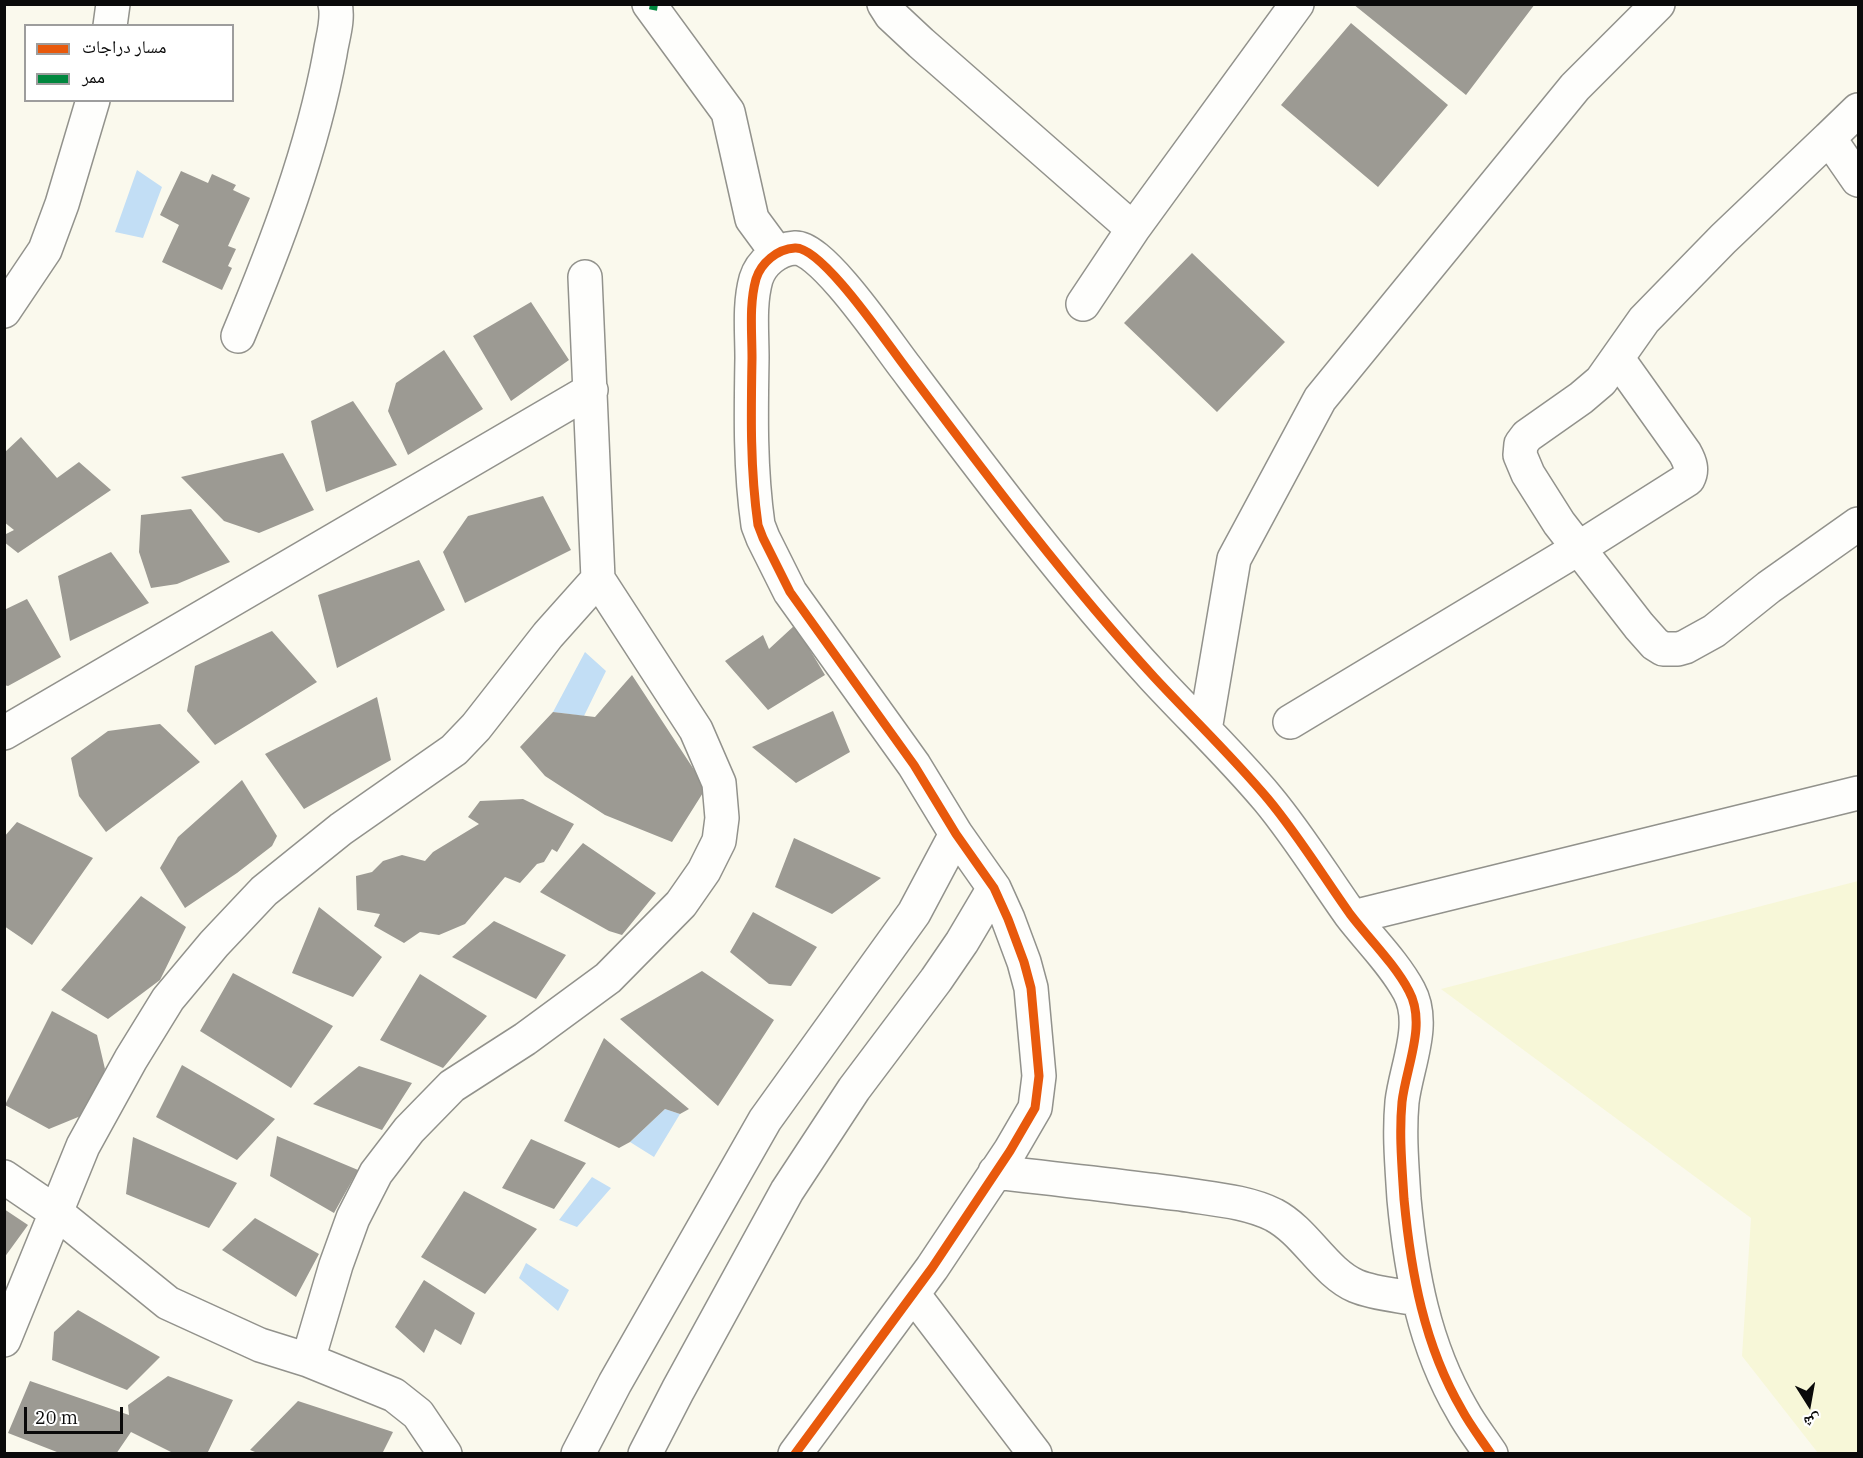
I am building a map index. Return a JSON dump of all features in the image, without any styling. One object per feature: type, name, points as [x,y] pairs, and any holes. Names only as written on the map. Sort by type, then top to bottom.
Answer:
[{"type":"street","points":[[110,24],[113,4]]},
{"type":"street","points":[[238,336],[260,284],[304,157],[327,71],[335,22],[335,4]]},
{"type":"street","points":[[649,4],[728,112],[752,219],[777,252]]},
{"type":"street","points":[[884,4],[891,15],[921,43],[1133,229]]},
{"type":"street","points":[[1083,304],[1133,229],[1297,4]]},
{"type":"street","points":[[1205,730],[1234,558],[1320,399],[1575,87],[1658,4]]},
{"type":"street","points":[[4,311],[45,250],[62,204],[92,102]]},
{"type":"street","points":[[1858,110],[1723,239],[1644,320],[1601,381],[1527,436],[1520,449],[1521,460],[1528,474],[1559,523],[1655,644],[1663,649],[1678,649],[1714,631],[1769,587],[1858,524]]},
{"type":"street","points":[[1829,138],[1858,180]]},
{"type":"street","points":[[795,1454],[913,1294],[1010,1151],[1035,1108],[1039,1076],[1031,988],[1024,962],[994,888],[956,834],[914,765],[790,591],[763,538],[759,525],[751,442],[752,310],[757,275],[767,260],[777,252],[797,247],[808,251],[821,261],[849,294],[1075,587],[1155,678],[1270,801],[1353,917],[1401,977],[1415,1003],[1417,1020],[1402,1102],[1401,1137],[1407,1224],[1418,1299],[1425,1329],[1461,1409],[1491,1454]]},
{"type":"street","points":[[308,1360],[336,1265],[353,1218],[376,1173],[409,1130],[452,1086],[525,1039],[608,978],[681,904],[704,871],[719,841],[722,818],[719,783],[696,730],[598,579],[585,277]]},
{"type":"street","points":[[1290,722],[1579,548],[1688,479],[1691,473],[1685,453],[1618,359]]},
{"type":"street","points":[[4,733],[591,390]]},
{"type":"street","points":[[4,1340],[83,1146],[131,1059],[168,999],[214,944],[264,891],[332,836],[454,750],[476,727],[548,635],[598,579]]},
{"type":"street","points":[[1353,917],[1858,793]]},
{"type":"street","points":[[578,1454],[615,1383],[765,1120],[914,913],[956,834]]},
{"type":"street","points":[[645,1454],[787,1191],[854,1089],[962,942],[994,888]]},
{"type":"street","points":[[995,1172],[1140,1189],[1249,1206],[1274,1215],[1289,1226],[1342,1278],[1356,1286],[1418,1299]]},
{"type":"street","points":[[4,1177],[57,1213],[168,1303],[260,1345],[308,1360],[394,1395],[418,1414],[445,1454]]},
{"type":"street","points":[[913,1294],[1035,1454]]},
{"type":"green space","points":[[1858,881],[1858,1453],[1818,1453],[1742,1356],[1751,1218],[1441,989]]},
{"type":"water","points":[[137,170],[162,187],[143,238],[115,232]]},
{"type":"water","points":[[585,652],[606,671],[584,716],[553,712]]},
{"type":"water","points":[[665,1109],[680,1114],[654,1157],[630,1142]]},
{"type":"water","points":[[592,1177],[611,1188],[577,1227],[559,1220]]},
{"type":"water","points":[[526,1263],[569,1290],[558,1311],[519,1278]]},
{"type":"building","points":[[1353,4],[1535,4],[1466,95]]},
{"type":"building","points":[[1351,23],[1448,105],[1378,187],[1281,105]]},
{"type":"building","points":[[181,171],[208,183],[212,174],[236,185],[233,190],[250,198],[228,246],[236,249],[228,266],[232,268],[222,290],[162,262],[179,225],[160,215]]},
{"type":"building","points":[[1192,253],[1285,342],[1217,412],[1124,323]]},
{"type":"building","points":[[531,302],[569,360],[511,401],[473,336]]},
{"type":"building","points":[[444,350],[483,409],[408,455],[388,411],[396,383]]},
{"type":"building","points":[[353,401],[397,465],[326,492],[311,421]]},
{"type":"building","points":[[21,437],[57,478],[79,462],[111,490],[18,553],[4,542],[4,535],[14,530],[4,522],[4,453]]},
{"type":"building","points":[[283,453],[314,510],[259,533],[224,521],[181,477]]},
{"type":"building","points":[[543,496],[571,550],[465,603],[443,552],[468,516]]},
{"type":"building","points":[[191,509],[230,562],[177,584],[151,588],[139,552],[141,515]]},
{"type":"building","points":[[111,552],[149,603],[70,641],[58,576]]},
{"type":"building","points":[[419,560],[445,610],[337,668],[318,595]]},
{"type":"building","points":[[27,599],[61,657],[8,686],[4,685],[4,610]]},
{"type":"building","points":[[795,625],[825,675],[768,710],[725,661],[763,635],[769,649]]},
{"type":"building","points":[[272,631],[317,682],[215,745],[187,711],[195,666]]},
{"type":"building","points":[[632,675],[706,788],[672,842],[605,815],[545,776],[520,747],[553,712],[595,717]]},
{"type":"building","points":[[377,697],[391,760],[304,809],[265,754]]},
{"type":"building","points":[[833,711],[850,752],[796,783],[752,747]]},
{"type":"building","points":[[160,724],[200,762],[106,832],[79,796],[71,758],[108,731]]},
{"type":"building","points":[[242,780],[277,836],[272,846],[185,908],[160,868],[178,837]]},
{"type":"building","points":[[523,799],[574,824],[557,852],[552,849],[544,862],[537,864],[520,883],[505,877],[465,924],[439,935],[420,932],[404,943],[374,926],[380,914],[357,910],[356,876],[372,872],[383,861],[402,855],[425,861],[433,852],[479,824],[468,817],[480,801]]},
{"type":"building","points":[[17,822],[93,858],[32,945],[4,926],[4,837]]},
{"type":"building","points":[[794,838],[881,878],[832,914],[775,887]]},
{"type":"building","points":[[583,843],[656,893],[622,935],[609,931],[540,892]]},
{"type":"building","points":[[141,896],[186,927],[160,980],[108,1019],[61,990]]},
{"type":"building","points":[[319,907],[382,957],[353,997],[292,973]]},
{"type":"building","points":[[753,912],[817,947],[791,986],[769,984],[730,952]]},
{"type":"building","points":[[494,921],[566,955],[536,999],[452,957]]},
{"type":"building","points":[[702,971],[774,1020],[718,1106],[620,1019]]},
{"type":"building","points":[[233,973],[333,1026],[291,1088],[200,1031]]},
{"type":"building","points":[[420,974],[487,1016],[443,1068],[380,1040]]},
{"type":"building","points":[[52,1011],[97,1035],[105,1069],[88,1113],[49,1129],[5,1105]]},
{"type":"building","points":[[604,1038],[689,1109],[680,1114],[665,1109],[630,1142],[619,1148],[564,1121]]},
{"type":"building","points":[[182,1065],[275,1119],[237,1160],[156,1117]]},
{"type":"building","points":[[359,1066],[412,1083],[382,1130],[313,1104]]},
{"type":"building","points":[[277,1136],[358,1170],[334,1213],[270,1176]]},
{"type":"building","points":[[133,1137],[237,1183],[209,1228],[126,1194]]},
{"type":"building","points":[[531,1139],[586,1163],[554,1209],[502,1188]]},
{"type":"building","points":[[464,1191],[537,1229],[485,1294],[421,1257]]},
{"type":"building","points":[[4,1209],[28,1225],[4,1258]]},
{"type":"building","points":[[255,1218],[319,1254],[296,1297],[222,1250]]},
{"type":"building","points":[[424,1280],[475,1313],[461,1345],[435,1329],[424,1353],[395,1327]]},
{"type":"building","points":[[78,1310],[160,1357],[127,1390],[52,1360],[54,1332]]},
{"type":"building","points":[[168,1376],[233,1400],[207,1454],[175,1454],[131,1432],[116,1454],[62,1454],[8,1433],[30,1381],[129,1415],[128,1405]]},
{"type":"building","points":[[298,1401],[393,1432],[382,1454],[260,1454],[250,1450]]},
{"type":"marked path","points":[[653,10],[654,4]]},
{"type":"cycle path","points":[[795,1454],[932,1268],[1010,1151],[1035,1108],[1039,1076],[1031,988],[1024,962],[994,888],[956,834],[914,765],[790,592],[758,525],[752,442],[752,298],[758,273],[766,262],[782,251],[795,248],[807,252],[837,279],[1089,603],[1154,677],[1268,799],[1350,914],[1389,961],[1409,991],[1414,1004],[1416,1031],[1402,1102],[1401,1138],[1404,1199],[1415,1281],[1438,1360],[1468,1421],[1491,1454]]}]
